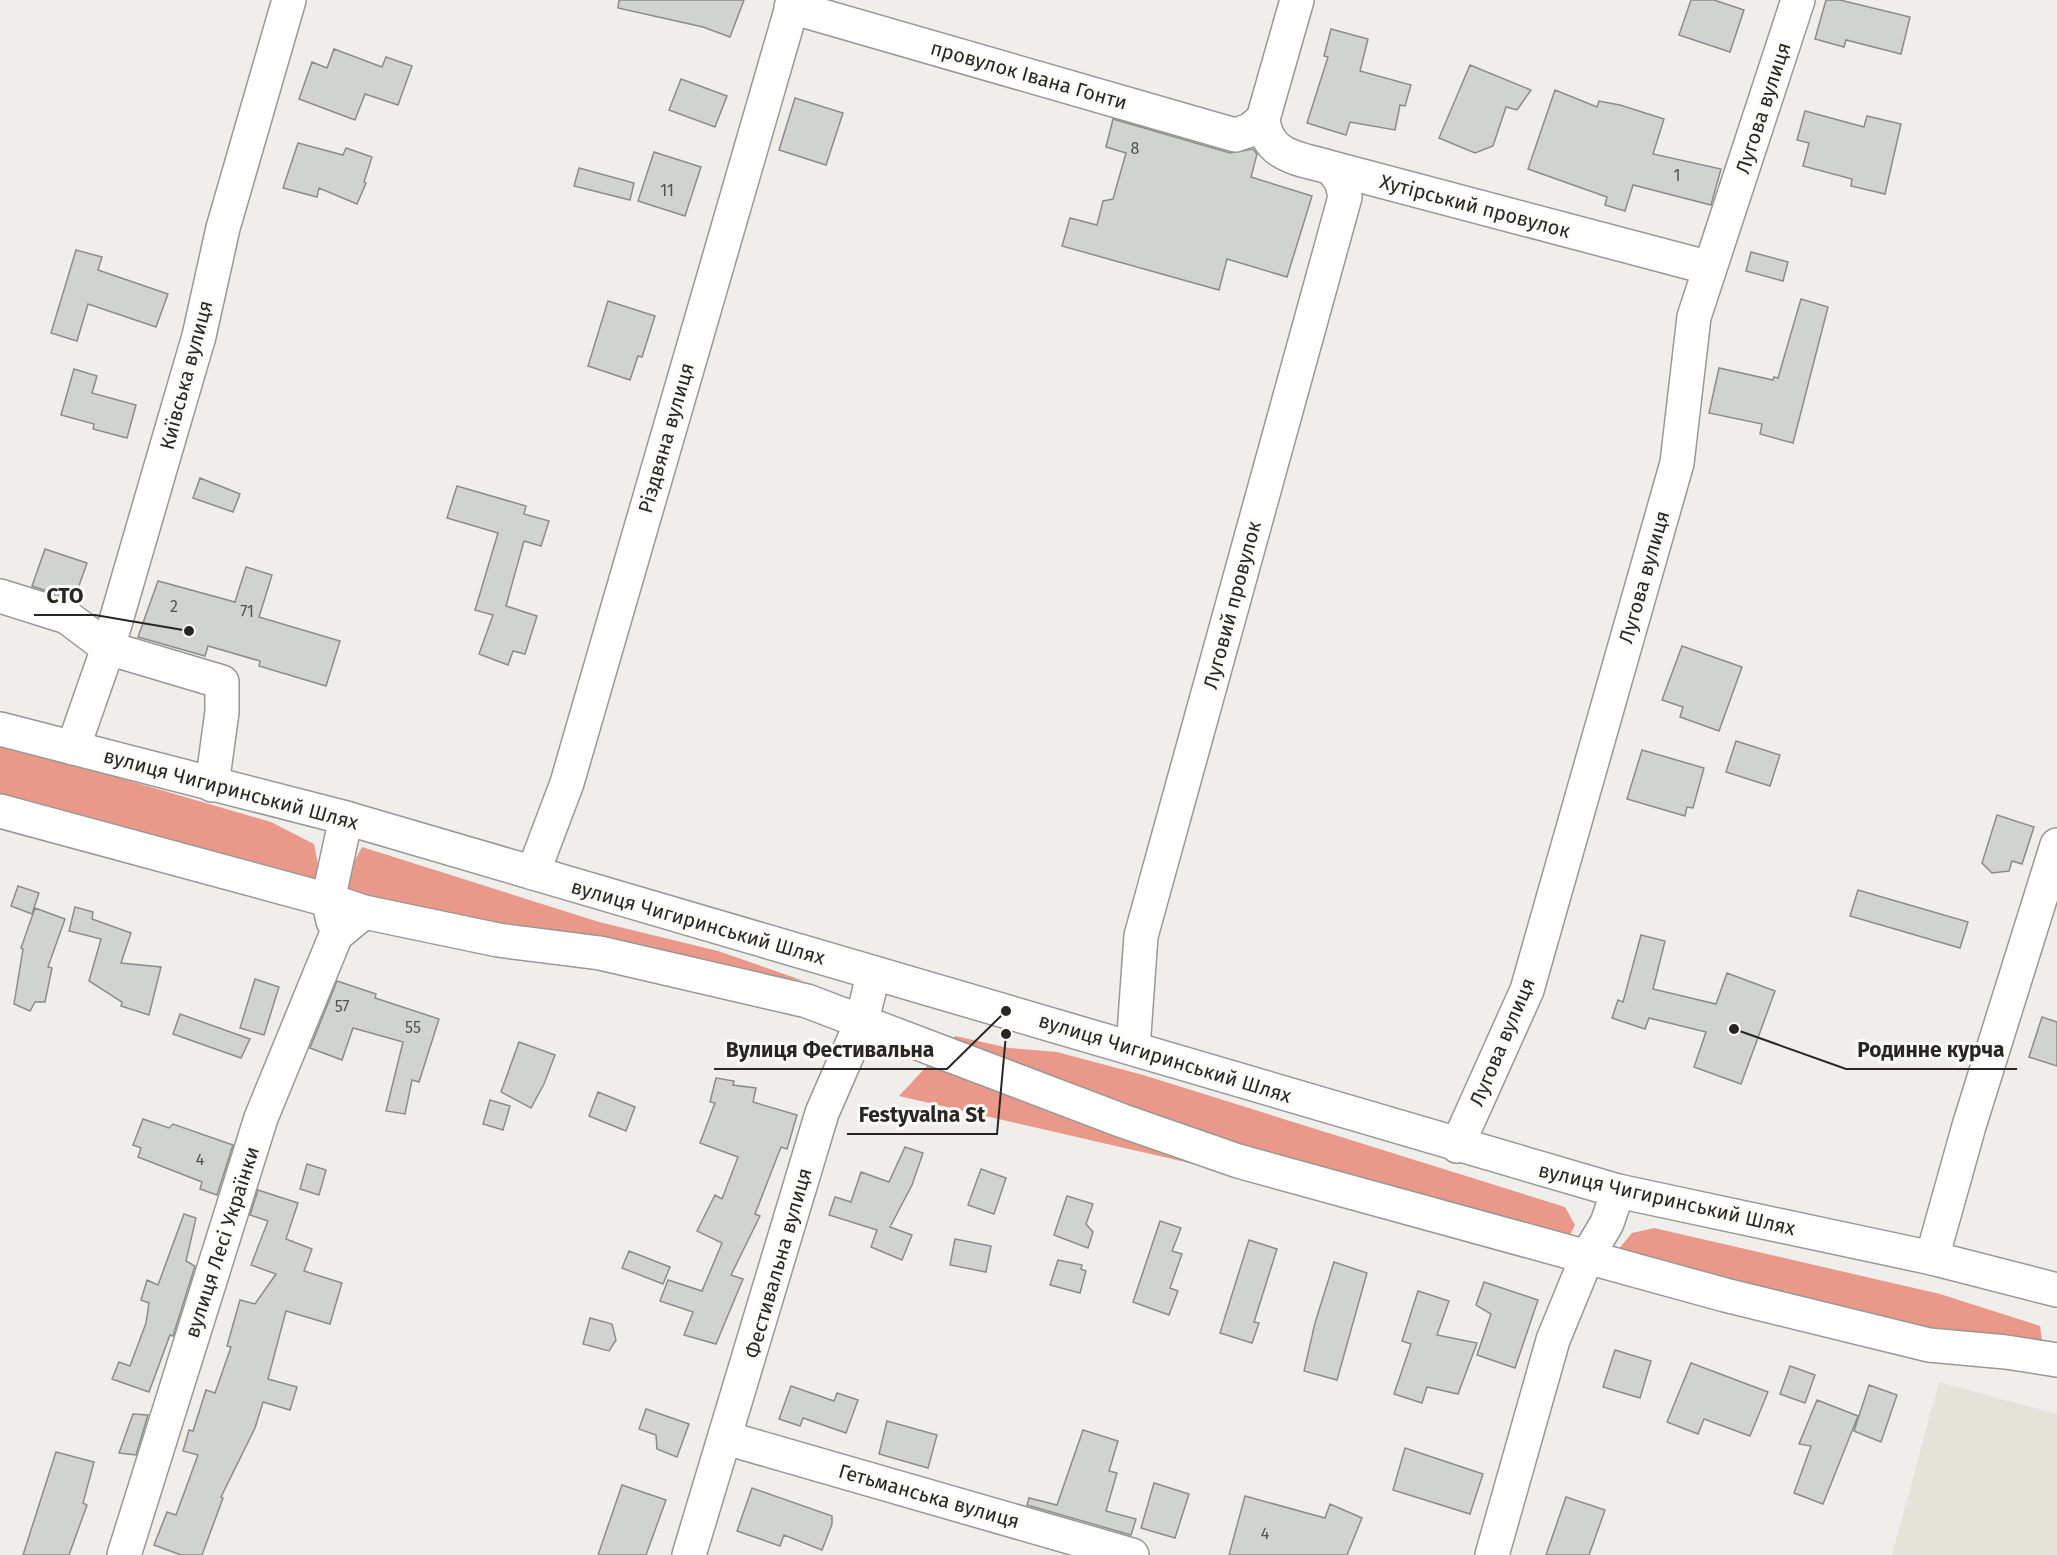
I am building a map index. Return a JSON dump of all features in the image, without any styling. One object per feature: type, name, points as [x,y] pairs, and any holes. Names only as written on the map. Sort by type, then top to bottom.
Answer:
[{"type":"street","name":"Київська вулиця","points":[[73,748],[108,648],[199,336],[223,228],[289,0]]},
{"type":"street","points":[[1263,119],[1297,0]]},
{"type":"street","name":"Лугова вулиця","points":[[1457,1146],[1530,978],[1677,463],[1694,317],[1798,0]]},
{"type":"street","name":"провулок Івана Гонти","points":[[792,3],[1235,135],[1250,130],[1263,119]]},
{"type":"street","name":"Різдвяна вулиця","points":[[533,873],[567,783],[792,3]]},
{"type":"street","name":"Хутірський провулок","points":[[1263,119],[1265,136],[1276,150],[1332,168],[1710,268]]},
{"type":"street","name":"Луговий провулок","points":[[1133,1048],[1141,936],[1345,197],[1342,183],[1332,168]]},
{"type":"street","points":[[0,596],[67,617],[108,648],[222,682],[222,712],[212,785]]},
{"type":"street","name":"вулиця Чигиринський Шлях","points":[[0,729],[346,818],[813,954],[873,975],[1133,1048],[1457,1146],[1618,1191],[1932,1258],[2057,1290]]},
{"type":"street","points":[[0,811],[328,900],[364,912],[498,940],[600,953],[807,1001],[1123,1121],[1238,1161],[1725,1295],[1929,1345],[2006,1352],[2057,1360]]},
{"type":"street","points":[[346,818],[328,900],[336,934],[364,912]]},
{"type":"street","points":[[1932,1258],[1969,1126],[2057,845]]},
{"type":"street","name":"вулиця Лесі Українки","points":[[124,1555],[261,1118],[336,934]]},
{"type":"street","name":"Фестивальна вулиця","points":[[689,1555],[822,1113],[862,1021],[873,975]]},
{"type":"street","points":[[1492,1555],[1553,1340],[1587,1257],[1607,1222],[1618,1191]]},
{"type":"street","name":"Гетьманська вулиця","points":[[726,1438],[1095,1550],[1132,1555]]},
{"type":"shaded area","points":[[0,743],[271,822],[314,844],[320,874],[307,887],[0,801]]},
{"type":"shaded area","points":[[362,847],[599,922],[718,951],[804,981],[721,969],[337,893]]},
{"type":"shaded area","points":[[955,1036],[1009,1048],[1057,1052],[1143,1075],[1565,1207],[1575,1225],[1563,1249],[899,1096]]},
{"type":"shaded area","points":[[1654,1228],[1940,1294],[2040,1326],[2044,1355],[1611,1258],[1632,1233]]},
{"type":"shaded area","points":[[1939,1382],[2057,1414],[2057,1555],[1892,1555]]},
{"type":"building","points":[[619,0],[744,0],[730,37],[703,27],[618,8]]},
{"type":"building","points":[[1691,0],[1714,0],[1744,10],[1730,52],[1679,35]]},
{"type":"building","points":[[1826,0],[1840,0],[1910,17],[1901,54],[1846,40],[1844,47],[1815,39]]},
{"type":"building","points":[[1331,29],[1368,39],[1360,71],[1411,85],[1405,106],[1400,105],[1395,130],[1350,122],[1346,135],[1307,123],[1328,57],[1324,56]]},
{"type":"building","points":[[334,49],[382,67],[386,57],[412,66],[398,105],[365,94],[355,120],[299,99],[312,62],[327,68]]},
{"type":"building","points":[[1470,65],[1531,90],[1517,110],[1506,107],[1493,146],[1475,153],[1439,138]]},
{"type":"building","points":[[681,79],[727,96],[715,127],[669,110]]},
{"type":"building","points":[[1555,90],[1597,107],[1599,101],[1664,119],[1653,154],[1721,169],[1711,205],[1633,185],[1625,211],[1605,205],[1607,197],[1528,169]]},
{"type":"building","points":[[795,98],[843,113],[826,165],[779,150]]},
{"type":"building","points":[[1805,111],[1864,127],[1867,116],[1901,124],[1885,194],[1851,186],[1852,179],[1803,166],[1809,143],[1797,140]]},
{"type":"building","points":[[1113,119],[1230,153],[1253,149],[1257,154],[1251,177],[1312,196],[1287,277],[1227,259],[1219,290],[1062,246],[1070,218],[1097,225],[1103,201],[1113,199],[1126,153],[1106,147]]},
{"type":"building","points":[[298,143],[343,155],[346,148],[372,157],[364,182],[366,183],[357,204],[319,188],[317,197],[283,188]]},
{"type":"building","points":[[654,152],[701,167],[685,216],[638,201]]},
{"type":"building","points":[[579,168],[634,183],[630,200],[574,186]]},
{"type":"building","points":[[76,250],[102,257],[98,270],[168,294],[156,327],[88,304],[77,341],[51,333]]},
{"type":"building","points":[[1751,252],[1788,262],[1783,281],[1746,271]]},
{"type":"building","points":[[1801,299],[1828,307],[1793,443],[1760,434],[1762,424],[1709,413],[1719,368],[1773,380],[1774,377],[1778,378]]},
{"type":"building","points":[[608,301],[655,316],[642,357],[638,356],[630,380],[588,366]]},
{"type":"building","points":[[74,369],[97,376],[92,393],[136,405],[127,438],[93,429],[94,424],[61,415]]},
{"type":"building","points":[[200,478],[240,494],[233,512],[193,498]]},
{"type":"building","points":[[457,486],[526,506],[524,514],[549,521],[541,546],[524,541],[506,606],[537,616],[525,654],[513,651],[508,665],[479,654],[493,615],[475,610],[498,533],[447,518]]},
{"type":"building","points":[[45,549],[87,563],[74,600],[32,586]]},
{"type":"building","points":[[246,567],[272,575],[259,617],[340,641],[326,686],[259,666],[260,661],[208,646],[205,656],[138,637],[158,581],[235,602]]},
{"type":"building","points":[[1682,646],[1742,667],[1719,731],[1680,717],[1683,707],[1662,700]]},
{"type":"building","points":[[1736,741],[1780,755],[1770,786],[1726,772]]},
{"type":"building","points":[[1642,750],[1704,768],[1693,808],[1687,807],[1685,816],[1627,799]]},
{"type":"building","points":[[1997,815],[2034,827],[2022,864],[2012,861],[2009,871],[1992,873],[1982,863]]},
{"type":"building","points":[[18,886],[39,893],[32,914],[11,906]]},
{"type":"building","points":[[1858,890],[1968,922],[1960,948],[1850,916]]},
{"type":"building","points":[[75,907],[93,912],[92,919],[131,933],[121,963],[161,967],[149,1015],[121,1006],[122,1002],[89,981],[101,939],[69,931]]},
{"type":"building","points":[[35,908],[65,919],[48,967],[52,968],[45,1002],[35,1002],[30,1011],[14,1004],[23,949],[21,948]]},
{"type":"building","points":[[1641,935],[1665,941],[1653,989],[1716,1004],[1727,973],[1775,991],[1741,1084],[1694,1067],[1706,1032],[1649,1018],[1645,1029],[1612,1018],[1618,1000],[1623,1002]]},
{"type":"building","points":[[255,979],[279,987],[264,1035],[240,1028]]},
{"type":"building","points":[[337,981],[376,994],[375,998],[439,1019],[419,1082],[412,1080],[405,1114],[386,1111],[403,1042],[353,1028],[342,1060],[310,1048]]},
{"type":"building","points":[[180,1014],[250,1039],[241,1058],[173,1034]]},
{"type":"building","points":[[2042,1017],[2057,1022],[2057,1066],[2029,1057]]},
{"type":"building","points":[[519,1042],[555,1055],[544,1084],[531,1108],[501,1092]]},
{"type":"building","points":[[716,1078],[734,1081],[733,1085],[756,1088],[753,1102],[797,1115],[787,1149],[781,1147],[755,1214],[760,1216],[731,1275],[743,1279],[716,1344],[684,1335],[693,1312],[660,1301],[668,1280],[702,1291],[722,1243],[697,1231],[715,1195],[722,1199],[738,1157],[700,1143],[715,1103],[710,1102]]},
{"type":"building","points":[[598,1092],[635,1107],[626,1131],[589,1116]]},
{"type":"building","points":[[490,1100],[510,1106],[503,1130],[483,1124]]},
{"type":"building","points":[[143,1119],[169,1128],[173,1124],[233,1145],[217,1195],[200,1189],[202,1182],[138,1157],[141,1148],[133,1145]]},
{"type":"building","points":[[905,1147],[923,1153],[912,1185],[890,1227],[912,1235],[902,1260],[871,1247],[877,1230],[829,1215],[835,1197],[851,1202],[861,1172],[889,1182]]},
{"type":"building","points":[[307,1164],[326,1170],[319,1195],[300,1189]]},
{"type":"building","points":[[981,1169],[1006,1178],[994,1214],[968,1205]]},
{"type":"building","points":[[258,1190],[298,1203],[286,1239],[312,1249],[304,1271],[342,1283],[330,1324],[286,1311],[268,1379],[297,1387],[290,1410],[263,1402],[255,1428],[221,1497],[223,1498],[202,1555],[181,1555],[154,1545],[167,1512],[176,1515],[198,1455],[183,1451],[189,1430],[193,1431],[206,1390],[215,1393],[231,1347],[227,1346],[240,1300],[255,1304],[276,1274],[251,1265],[268,1221],[250,1215]]},
{"type":"building","points":[[1067,1196],[1093,1204],[1086,1224],[1093,1232],[1088,1248],[1054,1235]]},
{"type":"building","points":[[184,1214],[196,1218],[186,1261],[195,1266],[173,1336],[170,1335],[149,1392],[112,1379],[119,1362],[130,1366],[146,1323],[149,1303],[141,1300],[147,1280],[158,1285]]},
{"type":"building","points":[[1160,1221],[1181,1228],[1172,1251],[1182,1254],[1170,1288],[1178,1291],[1169,1315],[1133,1302]]},
{"type":"building","points":[[955,1239],[991,1246],[986,1272],[950,1265]]},
{"type":"building","points":[[1249,1240],[1277,1249],[1254,1322],[1259,1323],[1252,1343],[1220,1333]]},
{"type":"building","points":[[629,1251],[670,1267],[663,1284],[622,1268]]},
{"type":"building","points":[[1058,1260],[1082,1265],[1081,1269],[1086,1271],[1080,1293],[1050,1285]]},
{"type":"building","points":[[1334,1262],[1367,1273],[1337,1380],[1304,1371],[1315,1323]]},
{"type":"building","points":[[1484,1282],[1538,1300],[1515,1368],[1477,1355],[1491,1314],[1476,1305]]},
{"type":"building","points":[[1418,1291],[1449,1301],[1437,1335],[1477,1343],[1458,1394],[1427,1387],[1422,1403],[1394,1394],[1411,1344],[1402,1341]]},
{"type":"building","points":[[590,1318],[612,1324],[616,1340],[609,1351],[583,1344]]},
{"type":"building","points":[[1615,1350],[1651,1361],[1640,1398],[1603,1387]]},
{"type":"building","points":[[1691,1363],[1768,1392],[1750,1436],[1704,1419],[1698,1434],[1667,1422]]},
{"type":"building","points":[[1790,1366],[1815,1375],[1805,1403],[1780,1394]]},
{"type":"building","points":[[1869,1385],[1897,1395],[1881,1442],[1854,1431]]},
{"type":"building","points":[[791,1386],[834,1401],[837,1393],[858,1400],[846,1433],[803,1418],[800,1426],[779,1419]]},
{"type":"building","points":[[1817,1400],[1858,1416],[1823,1504],[1794,1493],[1811,1446],[1799,1444]]},
{"type":"building","points":[[646,1409],[689,1424],[677,1457],[657,1449],[656,1435],[639,1429]]},
{"type":"building","points":[[133,1414],[148,1415],[136,1455],[119,1453]]},
{"type":"building","points":[[887,1421],[937,1435],[928,1468],[879,1454]]},
{"type":"building","points":[[1083,1430],[1118,1441],[1109,1471],[1117,1473],[1106,1511],[1136,1519],[1131,1535],[1027,1505],[1029,1498],[1057,1505]]},
{"type":"building","points":[[1405,1448],[1483,1474],[1470,1514],[1393,1490]]},
{"type":"building","points":[[56,1452],[94,1462],[83,1503],[87,1505],[69,1555],[23,1555]]},
{"type":"building","points":[[1154,1483],[1189,1494],[1175,1538],[1141,1528]]},
{"type":"building","points":[[622,1485],[666,1500],[646,1555],[598,1555]]},
{"type":"building","points":[[752,1488],[832,1516],[832,1524],[822,1550],[784,1535],[780,1546],[737,1531]]},
{"type":"building","points":[[1245,1496],[1325,1518],[1330,1504],[1362,1518],[1347,1555],[1229,1555]]},
{"type":"building","points":[[1566,1497],[1605,1510],[1589,1555],[1546,1555]]},
{"type":"place","name":"СТО","points":[[189,631]]},
{"type":"place","name":"Вулиця Фестивальна","points":[[1006,1011]]},
{"type":"place","name":"Родинне курча","points":[[1734,1029]]},
{"type":"place","name":"Festyvalna St","points":[[1006,1034]]}]
